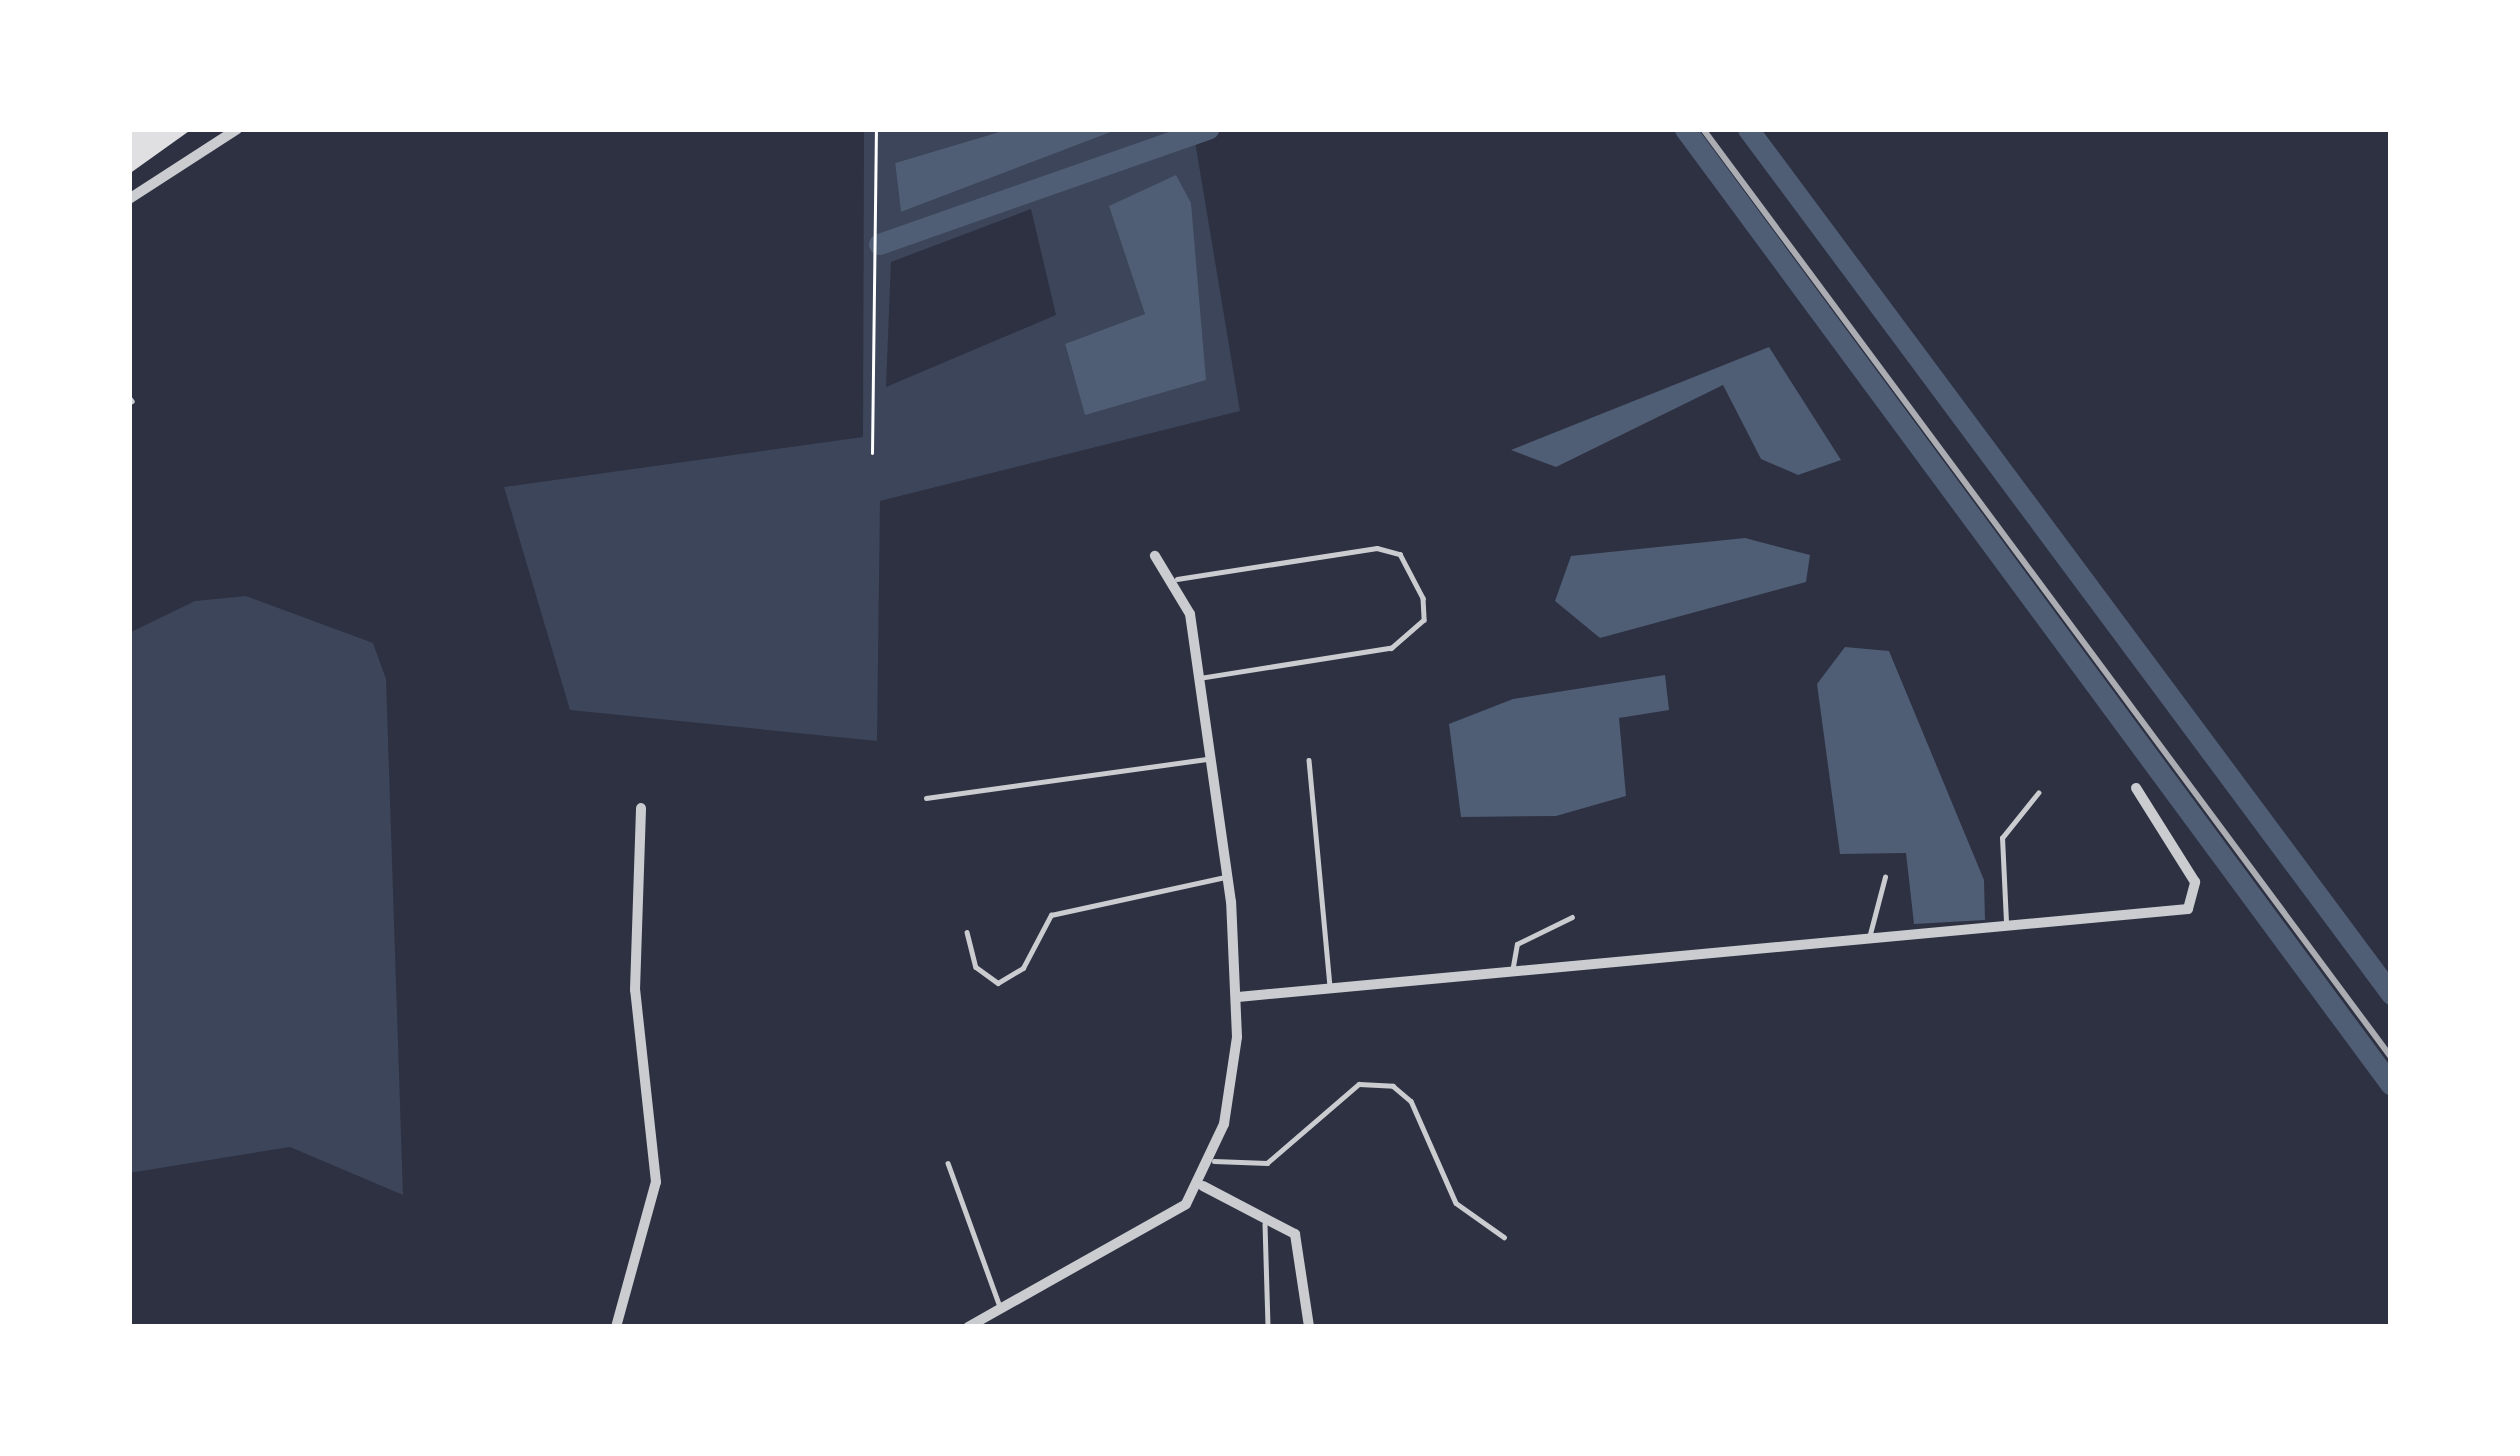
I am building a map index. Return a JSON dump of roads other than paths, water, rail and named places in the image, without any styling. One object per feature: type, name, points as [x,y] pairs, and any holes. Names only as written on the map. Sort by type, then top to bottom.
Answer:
[{"type":"street","points":[[129,199],[237,129]]},
{"type":"street","points":[[968,1327],[1159,1224],[1203,1186],[1214,1161],[1238,997],[1228,877],[1202,678],[1177,579],[1155,556]]},
{"type":"street","points":[[1238,997],[2188,909],[2195,882],[2136,788]]},
{"type":"street","points":[[616,1327],[656,1182],[635,990],[641,808]]},
{"type":"street","points":[[1203,1186],[1265,1218],[1305,1250],[1309,1327]]},
{"type":"lane","points":[[1177,579],[1377,548],[1400,554],[1423,598],[1424,620],[1392,648],[1202,678]]},
{"type":"lane","points":[[926,798],[1213,758]]},
{"type":"lane","points":[[1309,760],[1331,989]]},
{"type":"lane","points":[[2007,927],[2002,838],[2038,793]]},
{"type":"lane","points":[[967,932],[986,983],[998,982],[1022,968],[1051,915],[1228,877]]},
{"type":"lane","points":[[1867,939],[1885,878]]},
{"type":"lane","points":[[1512,971],[1517,944],[1571,917]]},
{"type":"lane","points":[[1214,1161],[1267,1162],[1359,1084],[1393,1086],[1411,1100],[1456,1203],[1504,1237]]},
{"type":"lane","points":[[948,1163],[1001,1310]]},
{"type":"lane","points":[[1265,1218],[1268,1327]]},
{"type":"waterway","points":[[879,244],[1208,129]]},
{"type":"waterway","points":[[1685,129],[2391,1085]]},
{"type":"waterway","points":[[1748,129],[2391,994]]},
{"type":"railway","points":[[1703,129],[2391,1057]]}]
